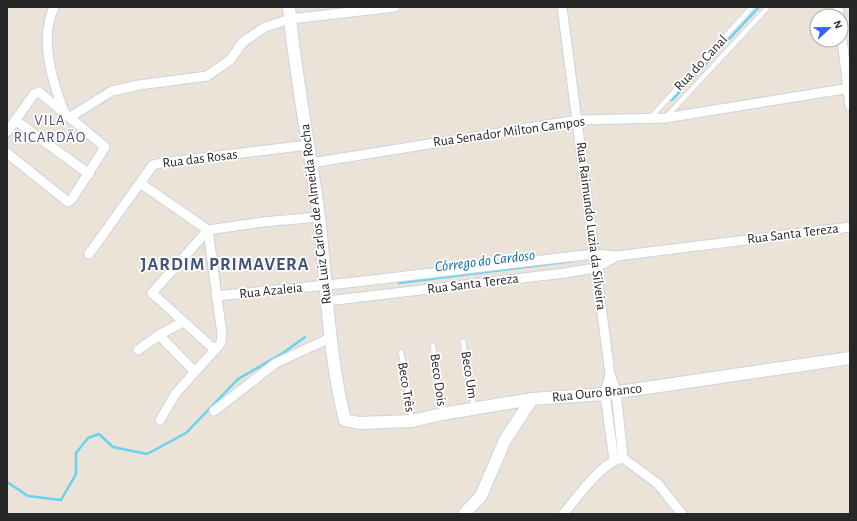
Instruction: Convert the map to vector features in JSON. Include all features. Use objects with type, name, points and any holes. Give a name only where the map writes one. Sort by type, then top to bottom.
[{"type":"street","points":[[54,7],[46,36],[54,85],[67,115]]},
{"type":"street","points":[[67,115],[112,91],[139,85],[207,76],[230,60],[243,42],[289,13],[395,7]]},
{"type":"street","name":"Rua Raimundo Luzia da Silveira","points":[[562,7],[578,120],[593,254],[610,374],[619,459]]},
{"type":"street","name":"Rua Luiz Carlos de Almeida Rocha","points":[[289,13],[319,217],[330,338],[337,388],[345,420]]},
{"type":"street","points":[[843,48],[850,106]]},
{"type":"street","name":"Rua Senador Milton Campos","points":[[311,163],[578,120],[666,118],[849,88]]},
{"type":"street","points":[[7,132],[34,94],[38,92],[105,147],[89,174],[69,202],[7,153]]},
{"type":"street","points":[[15,120],[89,174]]},
{"type":"street","name":"Rua das Rosas","points":[[89,254],[153,165],[308,145]]},
{"type":"street","points":[[140,183],[208,230],[222,334],[221,343],[194,371],[176,393],[160,420]]},
{"type":"street","points":[[215,350],[152,293],[208,230],[263,222],[319,217]]},
{"type":"street","name":"Rua Santa Tereza","points":[[326,285],[593,254],[616,256],[850,227]]},
{"type":"street","name":"Rua Santa Tereza","points":[[327,301],[596,268],[616,256]]},
{"type":"street","name":"Rua Azaleia","points":[[216,296],[326,285]]},
{"type":"street","points":[[138,350],[159,335],[183,322]]},
{"type":"street","points":[[159,335],[194,371]]},
{"type":"street","points":[[214,412],[276,363],[330,338]]},
{"type":"street","name":"Rua Ouro Branco","points":[[345,420],[359,423],[412,421],[474,408],[532,399],[611,393],[850,358]]},
{"type":"street","points":[[464,514],[481,496],[505,440],[532,399]]},
{"type":"street","points":[[563,514],[604,468],[619,459],[658,484],[682,514]]},
{"type":"lane","name":"Rua do Canal","points":[[649,119],[752,7]]},
{"type":"lane","name":"Rua do Canal","points":[[666,118],[768,7]]},
{"type":"lane","name":"Beco Um","points":[[463,342],[474,408]]},
{"type":"lane","name":"Beco Dois","points":[[433,346],[442,414]]},
{"type":"lane","name":"Beco Três","points":[[401,352],[412,421]]},
{"type":"waterway","name":"Córrego do Cardoso","points":[[672,100],[759,7]]},
{"type":"waterway","name":"Córrego do Cardoso","points":[[399,283],[573,261]]},
{"type":"waterway","name":"Córrego do Cardoso","points":[[7,482],[28,496],[61,500],[76,474],[76,453],[88,438],[99,434],[113,447],[147,454],[186,433],[238,379],[283,353],[305,337]]},
{"type":"district","name":"VILA RICARDÃO","points":[[50,128]]},
{"type":"district","name":"JARDIM PRIMAVERA","points":[[225,265]]}]
